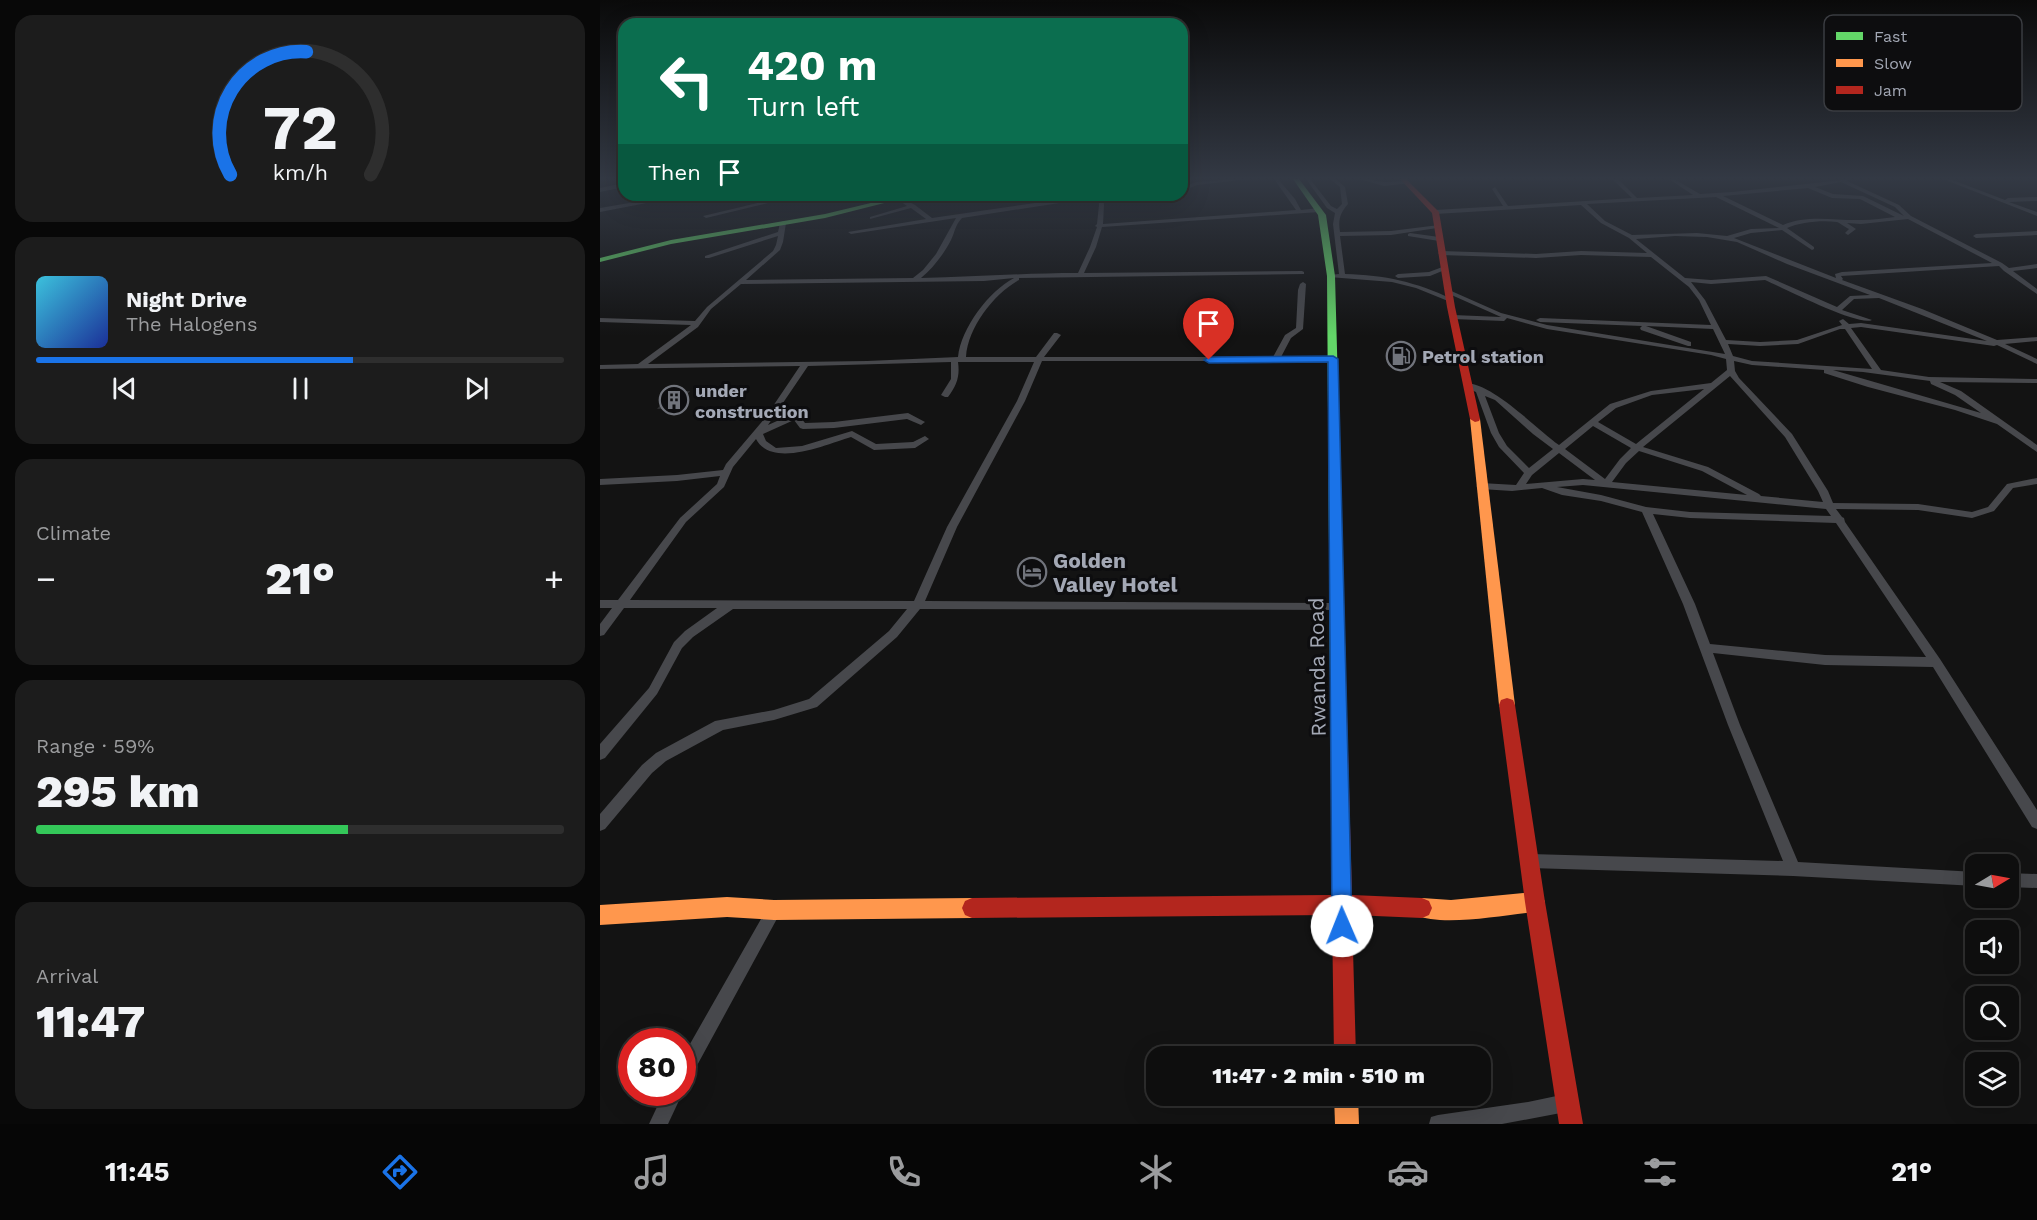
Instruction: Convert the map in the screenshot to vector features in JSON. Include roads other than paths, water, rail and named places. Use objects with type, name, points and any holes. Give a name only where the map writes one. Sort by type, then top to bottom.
[{"type":"main road","points":[[600,260],[671,242],[755,231]]},
{"type":"main road","name":"Rwanda Road","points":[[1327,231],[1337,276],[1333,359],[1345,1046]]},
{"type":"main road","points":[[1438,231],[1453,317],[1473,387],[1481,486],[1504,682],[1535,902],[1571,1124]]},
{"type":"main road","points":[[600,915],[727,907],[774,910],[1037,908],[1146,904],[1342,904],[1451,910],[1535,902]]},
{"type":"main road","points":[[1346,1106],[1347,1124]]},
{"type":"street","points":[[707,257],[773,231]]},
{"type":"street","points":[[639,367],[697,323],[709,308],[779,248],[781,231]]},
{"type":"street","points":[[915,279],[929,268],[949,238],[951,231]]},
{"type":"street","points":[[1080,275],[1095,242],[1097,231]]},
{"type":"street","points":[[1621,231],[1631,237],[1691,286],[1702,300],[1730,358],[1731,371],[1750,396],[1789,436],[1823,491],[1829,506],[1841,520],[1936,662],[2037,822]]},
{"type":"street","points":[[1726,237],[1749,231]]},
{"type":"street","points":[[1787,231],[1812,248]]},
{"type":"street","points":[[1937,231],[2000,264],[2037,292]]},
{"type":"street","points":[[1444,268],[1422,275],[1337,276],[1337,234],[1392,233],[1536,256],[1574,253],[1651,255]]},
{"type":"street","points":[[1392,233],[1439,239]]},
{"type":"street","points":[[1976,236],[2037,233]]},
{"type":"street","points":[[1631,237],[1698,235],[1726,237],[1750,243],[1789,263],[1885,297],[2001,343],[2037,362]]},
{"type":"street","points":[[1844,282],[1837,275],[2000,264]]},
{"type":"street","points":[[2006,270],[2037,266]]},
{"type":"street","points":[[740,282],[1302,273]]},
{"type":"street","points":[[923,361],[953,349],[968,335],[1003,288],[1012,281],[1032,276]]},
{"type":"street","points":[[1379,276],[1418,285],[1519,320],[1547,327],[1711,353],[1752,363],[1878,372],[1929,379],[2037,381]]},
{"type":"street","points":[[1680,279],[1704,282],[1766,278],[1837,310],[1914,333]]},
{"type":"street","points":[[1276,359],[1288,337],[1299,329],[1300,296],[1303,284]]},
{"type":"street","points":[[1837,310],[1852,297],[1885,297]]},
{"type":"street","points":[[1837,310],[1878,372]]},
{"type":"street","points":[[1453,317],[1715,327]]},
{"type":"street","points":[[600,320],[697,323]]},
{"type":"street","points":[[1604,321],[1646,328],[1711,353]]},
{"type":"street","points":[[1723,342],[1760,344],[1798,342],[1846,326],[1870,326],[2001,343],[2037,339]]},
{"type":"street","points":[[945,395],[954,384],[958,359],[968,335]]},
{"type":"street","points":[[600,824],[646,769],[661,757],[720,725],[794,710],[819,699],[893,634],[918,604],[952,527],[1021,401],[1038,360],[1057,335]]},
{"type":"street","points":[[600,367],[805,365],[958,359],[1333,359]]},
{"type":"street","points":[[600,632],[683,520],[721,485],[725,472],[758,434],[805,365]]},
{"type":"street","points":[[1807,366],[1857,382],[1944,403],[2001,423]]},
{"type":"street","points":[[1606,484],[1636,448],[1731,371]]},
{"type":"street","points":[[1929,379],[1958,393],[2037,449]]},
{"type":"street","points":[[1519,488],[1529,473],[1562,450],[1576,435],[1613,406],[1651,393],[1716,385]]},
{"type":"street","points":[[1473,387],[1498,398],[1536,432],[1606,484]]},
{"type":"street","points":[[1473,387],[1503,447],[1529,473]]},
{"type":"street","points":[[758,434],[795,416],[803,426],[834,425],[908,416],[921,422]]},
{"type":"street","points":[[1593,423],[1636,448],[1705,469],[1760,499]]},
{"type":"street","points":[[758,434],[774,452],[803,449],[852,434],[874,447],[915,445],[925,439]]},
{"type":"street","points":[[600,482],[677,478],[725,472]]},
{"type":"street","points":[[1481,486],[1519,488],[1583,482],[1829,506],[1918,507],[1972,515],[1991,509],[2010,486],[2037,481]]},
{"type":"street","points":[[1542,485],[1562,492],[1601,498],[1646,510],[1700,515],[1841,520]]},
{"type":"street","points":[[1646,510],[1707,648],[1734,725],[1793,869]]},
{"type":"street","points":[[600,604],[1336,607]]},
{"type":"street","points":[[600,754],[653,691],[678,645],[689,634],[733,604]]},
{"type":"street","points":[[1707,648],[1825,660],[1936,662]]},
{"type":"street","points":[[1530,861],[1793,869],[1965,878]]},
{"type":"street","points":[[2019,880],[2037,881]]},
{"type":"street","points":[[600,902],[622,914]]},
{"type":"street","points":[[696,1051],[774,910]]},
{"type":"street","points":[[1438,1124],[1528,1111],[1566,1102]]},
{"type":"street","points":[[658,1124],[667,1106]]},
{"type":"place","name":"Petrol station","points":[[1401,356]]},
{"type":"place","name":"under construction","points":[[674,400]]},
{"type":"place","name":"Golden Valley Hotel","points":[[1032,572]]}]
